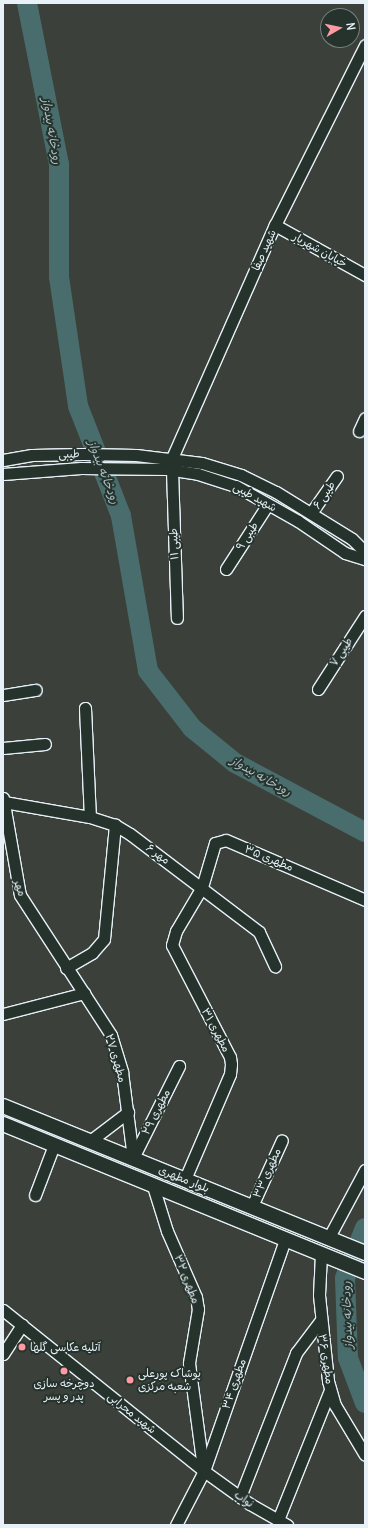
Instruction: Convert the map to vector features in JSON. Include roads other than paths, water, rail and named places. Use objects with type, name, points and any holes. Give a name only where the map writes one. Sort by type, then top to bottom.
[{"type":"main road","name":"بلوار مطهری","points":[[3,1106],[360,1251]]},
{"type":"main road","name":"بلوار مطهری","points":[[3,1124],[365,1272]]},
{"type":"main road","points":[[347,1264],[360,1251]]},
{"type":"street","name":"شهید صفا","points":[[172,458],[275,225],[365,45]]},
{"type":"street","name":"خیابان شهریار","points":[[275,225],[365,275]]},
{"type":"street","points":[[359,431],[365,418]]},
{"type":"street","name":"طیبی","points":[[3,460],[32,455],[136,455]]},
{"type":"street","name":"شهید طیبی","points":[[136,455],[172,458],[202,463],[241,475],[276,492],[311,513],[352,540],[365,552]]},
{"type":"street","name":"طیبی","points":[[3,474],[81,468],[133,469]]},
{"type":"street","name":"شهید طیبی","points":[[133,469],[172,470],[198,474],[236,486],[268,504],[345,553],[365,559]]},
{"type":"street","name":"طیبی ۱۱","points":[[172,470],[177,618]]},
{"type":"street","name":"طیبی ۶","points":[[311,513],[337,476]]},
{"type":"street","name":"طیبی ۹","points":[[226,569],[268,504]]},
{"type":"street","name":"طیبی ۷","points":[[318,689],[365,616]]},
{"type":"street","points":[[3,695],[36,690]]},
{"type":"street","points":[[86,708],[90,817]]},
{"type":"street","points":[[3,748],[45,744]]},
{"type":"street","name":"مهر ۶","points":[[4,800],[90,817],[115,826],[202,887],[259,932],[275,966]]},
{"type":"street","name":"مهر","points":[[4,800],[20,895],[66,968]]},
{"type":"street","points":[[66,968],[92,953],[104,939],[115,826]]},
{"type":"street","name":"مطهری ۳۵","points":[[202,887],[212,849],[220,840],[226,840],[365,900]]},
{"type":"street","name":"مطهری ۳۱","points":[[185,1179],[230,1074],[231,1064],[230,1057],[172,945],[176,931],[202,887]]},
{"type":"street","name":"مطهری ۲۷","points":[[66,968],[111,1035],[128,1112],[133,1158]]},
{"type":"street","points":[[3,1014],[84,993]]},
{"type":"street","name":"مطهری ۲۹","points":[[133,1158],[179,1066]]},
{"type":"street","points":[[90,1141],[128,1112]]},
{"type":"street","name":"مطهری ۳۳","points":[[252,1206],[282,1140]]},
{"type":"street","points":[[35,1195],[54,1145]]},
{"type":"street","points":[[332,1239],[365,1170]]},
{"type":"street","name":"مطهری ۳۲","points":[[154,1186],[167,1231],[196,1297],[198,1309],[188,1363],[204,1471]]},
{"type":"street","name":"مطهری ۳۴","points":[[176,1525],[204,1471],[284,1240]]},
{"type":"street","name":"مطهری ۳۶","points":[[325,1256],[320,1320],[330,1390],[341,1416],[365,1455]]},
{"type":"street","name":"شهید محرابی","points":[[3,1310],[204,1471]]},
{"type":"street","points":[[240,1497],[296,1353],[320,1320]]},
{"type":"street","points":[[3,1354],[22,1325]]},
{"type":"street","points":[[282,1522],[330,1390]]},
{"type":"street","name":"نواب","points":[[204,1471],[240,1497],[282,1522]]},
{"type":"waterway","name":"رودخانه بیدواز","points":[[27,3],[59,164],[59,277],[78,406],[121,516],[148,671],[192,728],[235,763],[365,832]]},
{"type":"waterway","name":"رودخانه بیدواز","points":[[365,1228],[345,1278],[348,1358],[365,1403]]},
{"type":"place","name":"آتلیه عکاسی گلها","points":[[22,1347]]},
{"type":"place","name":"دوچرخه سازی پدر و پسر","points":[[64,1371]]},
{"type":"place","name":"پوشاک پورعلی شعبه مرکزی","points":[[130,1380]]}]
